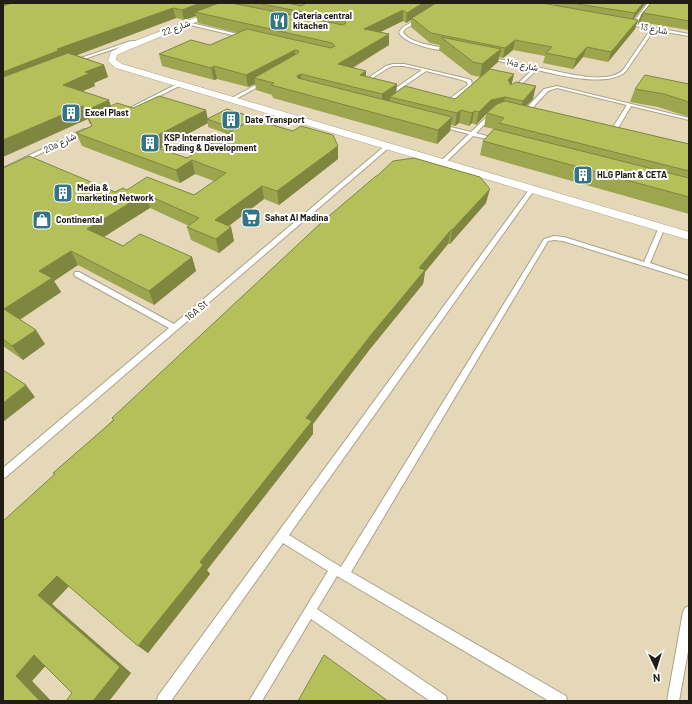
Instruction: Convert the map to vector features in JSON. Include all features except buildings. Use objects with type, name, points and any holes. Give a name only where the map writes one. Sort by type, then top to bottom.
[{"type":"street","name":"شارع 22","points":[[181,84],[119,66],[112,61],[114,54],[140,42],[239,3]]},
{"type":"street","points":[[181,84],[533,188],[689,236]]},
{"type":"lane","points":[[633,25],[650,3]]},
{"type":"lane","points":[[423,16],[404,28],[401,32],[402,35],[413,42],[451,50]]},
{"type":"lane","points":[[187,23],[248,38]]},
{"type":"lane","name":"شارع 13","points":[[625,24],[689,35]]},
{"type":"lane","name":"14a شارع","points":[[482,56],[587,78],[605,78],[618,75],[623,72],[653,29]]},
{"type":"lane","points":[[69,63],[132,42],[140,42]]},
{"type":"lane","points":[[404,65],[425,70],[465,79],[470,82],[470,85],[450,101],[438,102],[373,86],[368,80],[387,66],[404,65]]},
{"type":"lane","points":[[509,95],[537,68]]},
{"type":"lane","points":[[394,91],[425,70]]},
{"type":"lane","points":[[232,99],[270,79]]},
{"type":"lane","points":[[117,115],[181,84]]},
{"type":"lane","points":[[529,118],[520,115],[546,90],[553,87],[564,88],[689,119]]},
{"type":"lane","points":[[400,98],[405,94]]},
{"type":"lane","points":[[610,137],[630,104]]},
{"type":"lane","points":[[443,162],[491,115],[498,112]]},
{"type":"lane","points":[[435,124],[502,142]]},
{"type":"lane","name":"20a شارع","points":[[3,170],[88,129]]},
{"type":"lane","points":[[602,136],[617,139]]},
{"type":"lane","name":"16A St","points":[[3,474],[389,145]]},
{"type":"lane","points":[[163,701],[533,188]]},
{"type":"lane","points":[[646,264],[662,227]]},
{"type":"lane","points":[[255,701],[310,611],[339,572],[546,240],[554,238],[564,239],[689,278]]},
{"type":"lane","points":[[77,274],[175,328]]},
{"type":"lane","points":[[281,536],[339,572],[561,701]]},
{"type":"lane","points":[[310,611],[441,701]]},
{"type":"lane","points":[[673,701],[689,612]]},
{"type":"shaded area","points":[[3,3],[689,3],[689,701],[3,701]]},
{"type":"place","name":"Cateria central kitachen","points":[[279,21]]},
{"type":"place","name":"Excel Plast","points":[[71,113]]},
{"type":"place","name":"Date Transport","points":[[231,120]]},
{"type":"place","name":"KSP International Trading & Development","points":[[150,143]]},
{"type":"place","name":"HLG Plant & CETA","points":[[583,175]]},
{"type":"place","name":"Media & marketing Network","points":[[63,193]]},
{"type":"place","name":"Sahat Al Madina","points":[[251,218]]},
{"type":"place","name":"Continental","points":[[42,220]]}]
